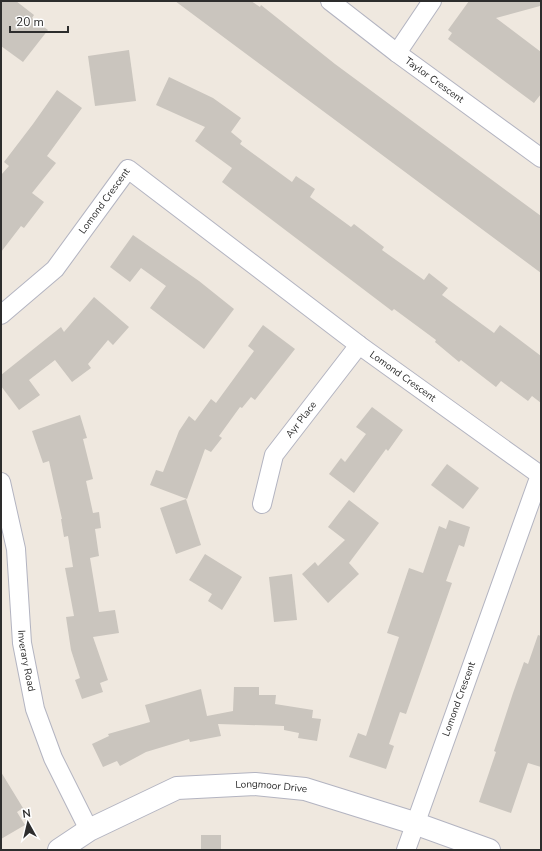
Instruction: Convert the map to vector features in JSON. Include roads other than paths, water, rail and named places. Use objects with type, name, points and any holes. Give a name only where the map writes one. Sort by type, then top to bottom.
[{"type":"street","name":"Taylor Crescent","points":[[330,1],[397,53],[541,158]]},
{"type":"street","points":[[397,53],[432,1]]},
{"type":"street","name":"Lomond Crescent","points":[[1,315],[55,269],[128,169],[359,345],[540,475],[414,823]]},
{"type":"street","name":"Ayr Place","points":[[262,504],[274,455],[359,345]]},
{"type":"street","name":"Inverary Road","points":[[1,482],[8,550],[22,643],[35,709],[53,758],[89,830]]},
{"type":"street","name":"Longmoor Drive","points":[[59,850],[89,830],[177,788],[255,784],[305,789],[414,823],[489,850]]},
{"type":"street","points":[[406,850],[414,823]]}]
